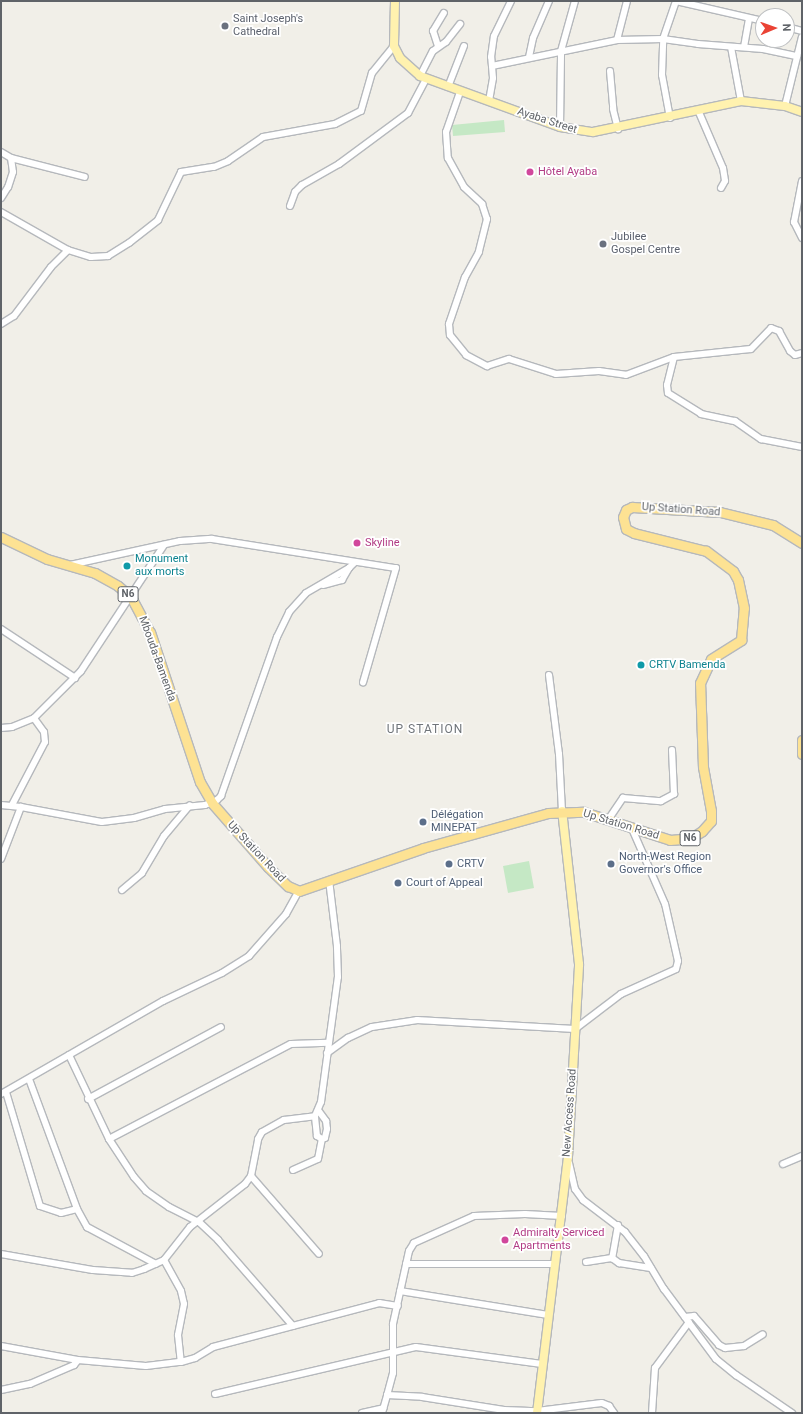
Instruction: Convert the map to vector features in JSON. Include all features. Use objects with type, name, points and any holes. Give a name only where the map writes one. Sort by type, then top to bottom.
[{"type":"highway","name":"Up Station Road","points":[[180,723],[200,782],[212,803],[268,867],[288,886],[299,892],[310,889],[329,880],[438,843],[529,818],[562,811],[584,812],[654,836],[681,840],[702,831],[711,821],[712,811],[703,766],[700,683],[711,659],[740,640],[744,608],[738,580],[733,571],[721,560],[706,551],[626,529],[623,517],[626,510],[632,507],[714,511],[742,516],[773,525],[802,543]]},
{"type":"highway","name":"Mbouda-Bamenda","points":[[1,537],[47,559],[70,564],[106,578],[131,597],[150,632],[180,723]]},
{"type":"highway","points":[[802,740],[802,754]]},
{"type":"main road","points":[[394,46],[395,1]]},
{"type":"main road","name":"Ayaba Street","points":[[394,46],[400,58],[423,77],[460,92],[560,127],[583,133],[618,129],[741,101],[785,106],[802,112]]},
{"type":"main road","name":"New Access Road","points":[[537,1412],[568,1157],[579,964],[562,811]]},
{"type":"street","points":[[489,101],[493,78],[492,66],[494,36],[510,1]]},
{"type":"street","points":[[529,58],[533,38],[549,1]]},
{"type":"street","points":[[560,127],[561,51],[575,1]]},
{"type":"street","points":[[617,40],[627,1]]},
{"type":"street","points":[[670,118],[662,75],[663,39],[676,1],[755,19]]},
{"type":"street","points":[[438,46],[433,31],[444,13]]},
{"type":"street","points":[[744,47],[749,18]]},
{"type":"street","points":[[290,206],[295,192],[302,185],[339,164],[408,113],[438,46],[446,42],[460,24]]},
{"type":"street","points":[[785,106],[802,37]]},
{"type":"street","points":[[492,66],[617,40],[663,39],[744,47],[797,56]]},
{"type":"street","points":[[1,212],[68,250],[100,258],[129,243],[158,220],[181,172],[214,167],[228,161],[263,137],[335,124],[360,111],[372,73],[394,46]]},
{"type":"street","points":[[448,87],[464,46]]},
{"type":"street","points":[[731,46],[741,101]]},
{"type":"street","points":[[610,72],[613,109],[618,129]]},
{"type":"street","points":[[460,92],[446,132],[448,158],[461,184],[482,204],[487,219],[479,252],[465,277],[449,324],[450,335],[462,352],[482,365],[493,366],[509,359],[560,374],[599,371],[626,375],[674,357],[751,349],[771,328],[779,331],[790,351],[794,355],[802,353]]},
{"type":"street","points":[[698,110],[724,168],[725,181],[721,188]]},
{"type":"street","points":[[1,152],[11,158],[85,177]]},
{"type":"street","points":[[1,198],[11,179],[11,158]]},
{"type":"street","points":[[802,180],[794,222],[802,238]]},
{"type":"street","points":[[1,324],[14,316],[51,266],[68,250]]},
{"type":"street","points":[[674,357],[667,385],[668,394],[701,414],[735,421],[761,439],[802,447]]},
{"type":"street","points":[[70,564],[164,545],[212,539],[396,568],[364,682]]},
{"type":"street","points":[[1,728],[12,727],[34,718],[75,678],[131,597],[164,545]]},
{"type":"street","points":[[1,805],[12,805],[102,822],[190,805],[212,803],[221,796],[274,644],[289,612],[299,598],[349,568],[356,562]]},
{"type":"street","points":[[1,629],[75,678]]},
{"type":"street","points":[[549,675],[559,754],[562,811]]},
{"type":"street","points":[[12,805],[45,742],[44,732],[34,718]]},
{"type":"street","points":[[608,820],[623,798],[661,801],[674,794],[672,750]]},
{"type":"street","points":[[122,890],[142,873],[160,841],[190,805]]},
{"type":"street","points":[[1,859],[21,807]]},
{"type":"street","points":[[326,1053],[354,1034],[372,1027],[417,1020],[575,1030],[621,994],[676,969],[678,961],[665,904],[632,828]]},
{"type":"street","points":[[322,1139],[317,1136],[317,1113],[338,978],[337,946],[329,880]]},
{"type":"street","points":[[78,1209],[61,1213],[40,1206],[3,1093],[163,1001],[222,973],[249,956],[286,914],[299,892]]},
{"type":"street","points":[[88,1099],[221,1026]]},
{"type":"street","points":[[109,1139],[286,1046],[300,1043],[328,1043]]},
{"type":"street","points":[[69,1055],[88,1099],[109,1139],[146,1190],[169,1207],[199,1222],[218,1240],[293,1326]]},
{"type":"street","points":[[29,1079],[78,1209],[91,1230],[156,1264]]},
{"type":"street","points":[[293,1170],[318,1159],[322,1139],[325,1138],[327,1129],[326,1121],[317,1113]]},
{"type":"street","points":[[1,1254],[93,1270],[124,1273],[137,1272],[156,1264],[164,1260],[190,1227],[199,1222],[245,1184],[250,1176],[258,1139],[262,1132],[284,1120],[317,1113]]},
{"type":"street","points":[[783,1164],[802,1156]]},
{"type":"street","points":[[568,1157],[575,1189],[583,1200],[626,1232],[716,1359],[736,1375],[792,1413]]},
{"type":"street","points":[[250,1176],[319,1254]]},
{"type":"street","points":[[362,1413],[382,1411],[387,1395],[393,1373],[393,1324],[406,1264],[414,1243],[474,1216],[525,1214],[562,1216]]},
{"type":"street","points":[[612,1258],[618,1225]]},
{"type":"street","points":[[586,1262],[612,1258],[619,1263],[651,1268]]},
{"type":"street","points":[[164,1260],[181,1291],[184,1304],[178,1335],[181,1362]]},
{"type":"street","points":[[406,1264],[554,1264]]},
{"type":"street","points":[[400,1291],[548,1315]]},
{"type":"street","points":[[1,1346],[78,1360],[146,1366],[181,1362],[195,1358],[212,1347],[379,1303],[398,1306]]},
{"type":"street","points":[[652,1413],[655,1368],[687,1319],[694,1316],[719,1345],[725,1348],[744,1346],[763,1334]]},
{"type":"street","points":[[215,1394],[416,1347],[542,1364]]},
{"type":"street","points":[[1,1390],[30,1384],[74,1365],[78,1360]]},
{"type":"street","points":[[387,1395],[537,1412],[602,1403],[609,1406],[614,1413]]},
{"type":"green space","points":[[504,120],[505,132],[453,136],[452,125]]},
{"type":"green space","points":[[529,861],[534,888],[508,893],[503,866]]},
{"type":"place","name":"Saint Joseph's Cathedral","points":[[225,26]]},
{"type":"place","name":"Hôtel Ayaba","points":[[530,172]]},
{"type":"place","name":"Jubilee Gospel Centre","points":[[603,244]]},
{"type":"place","name":"Skyline","points":[[357,543]]},
{"type":"place","name":"Monument aux morts","points":[[127,566]]},
{"type":"place","name":"CRTV Bamenda","points":[[641,665]]},
{"type":"place","name":"Délégation MINEPAT","points":[[423,822]]},
{"type":"place","name":"CRTV","points":[[449,864]]},
{"type":"place","name":"North-West Region Governor's Office","points":[[611,864]]},
{"type":"place","name":"Court of Appeal","points":[[398,883]]},
{"type":"place","name":"Admiralty Serviced Apartments","points":[[505,1240]]},
{"type":"district","name":"UP STATION","points":[[425,730]]}]
